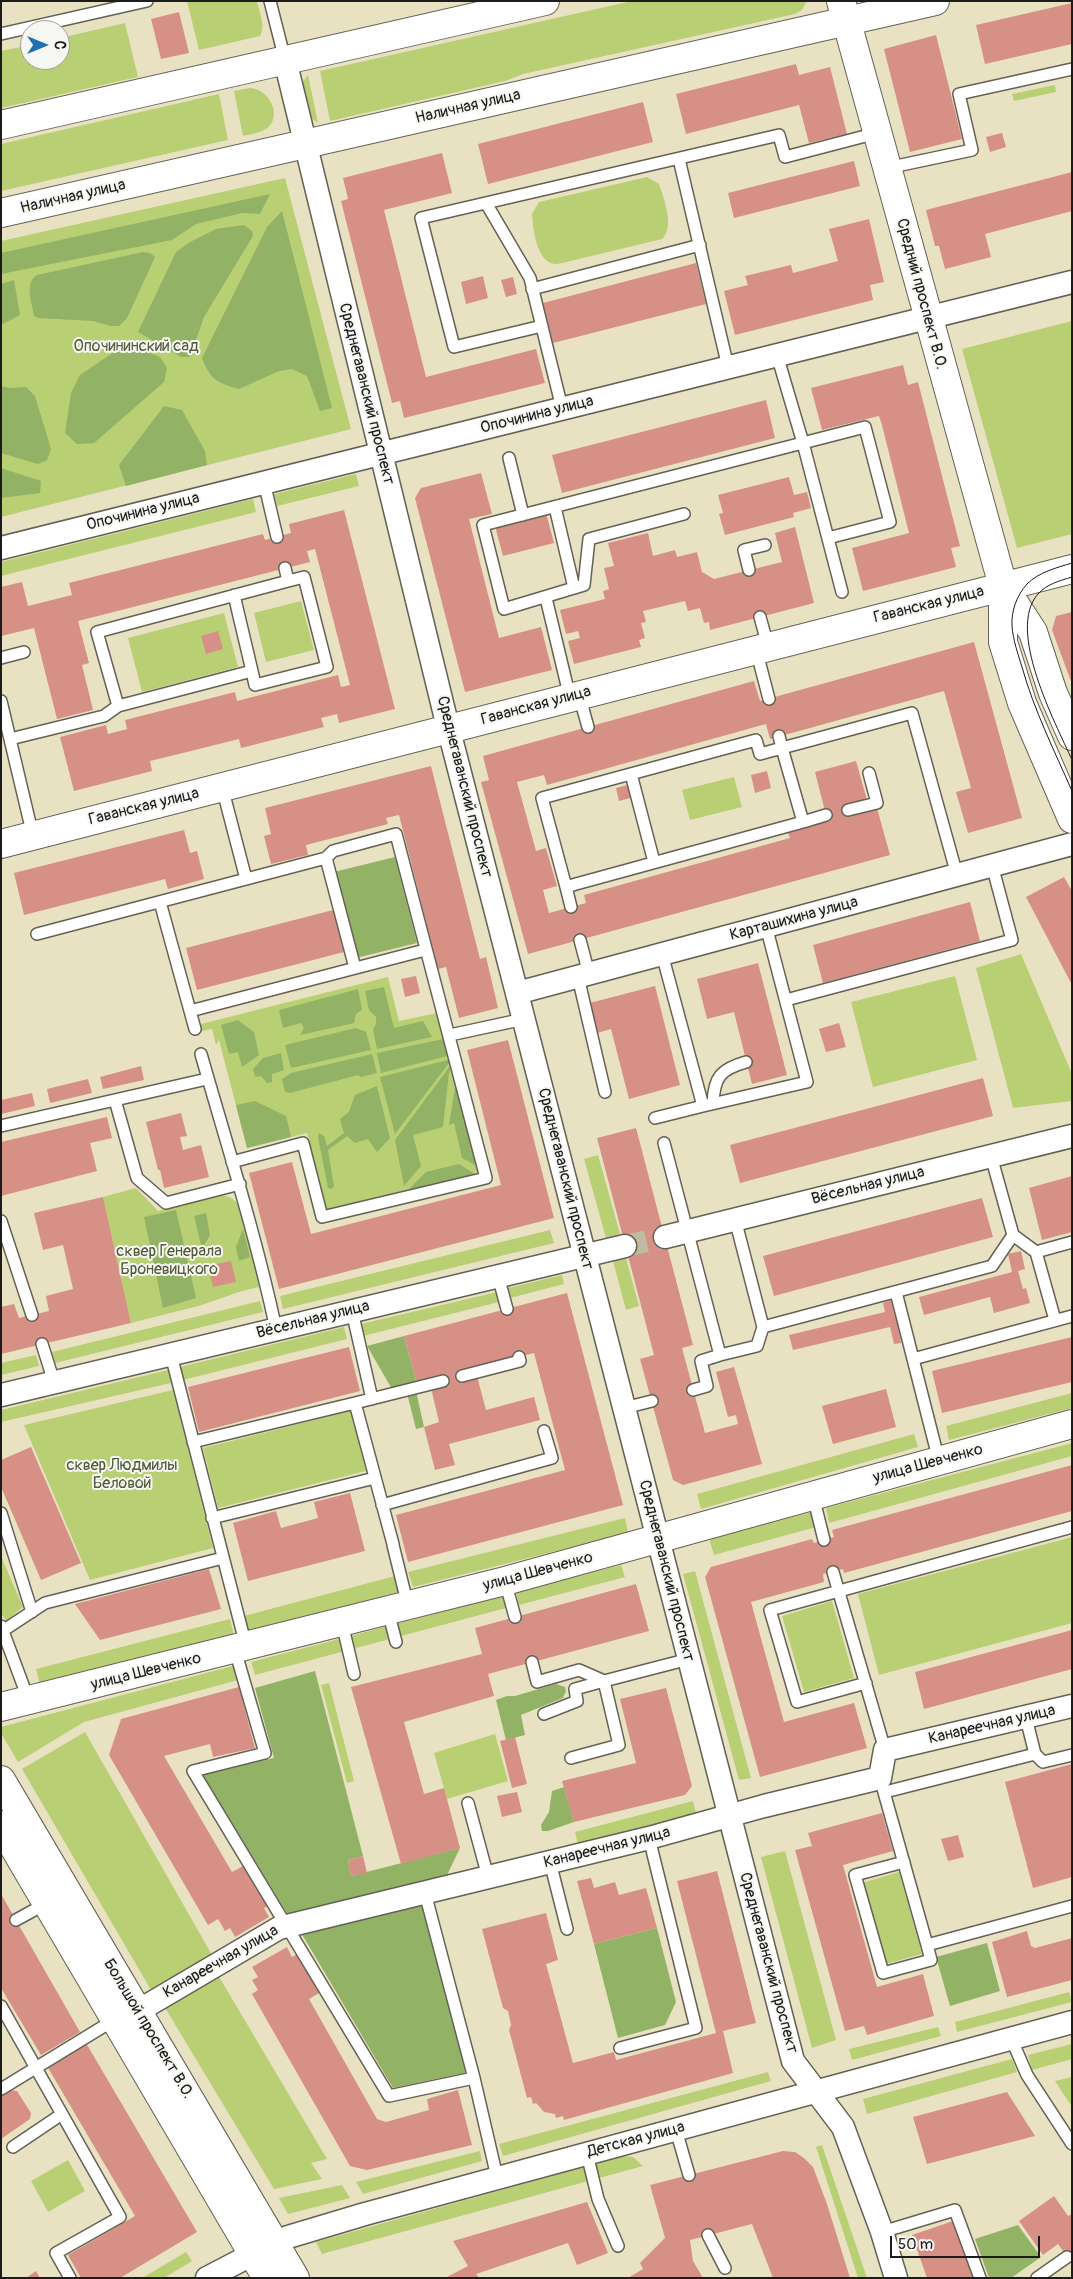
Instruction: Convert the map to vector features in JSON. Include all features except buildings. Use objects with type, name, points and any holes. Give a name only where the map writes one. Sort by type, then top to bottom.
[{"type":"main road","points":[[1,125],[545,1]]},
{"type":"main road","name":"Наличная улица","points":[[1,213],[305,144],[844,11],[935,1]]},
{"type":"main road","name":"Средний проспект В.О.","points":[[844,11],[1003,586],[1003,642],[1022,703],[1072,820]]},
{"type":"main road","name":"Гаванская улица","points":[[1,844],[1072,569]]},
{"type":"main road","name":"Средний проспект В.О.","points":[[1003,586],[1033,632],[1053,693],[1072,736]]},
{"type":"main road","name":"улица Шевченко","points":[[1,1707],[505,1581],[1072,1424]]},
{"type":"main road","name":"Большой проспект В.О.","points":[[1,1780],[126,2016],[261,2250],[266,2278]]},
{"type":"main road","name":"Большой проспект В.О.","points":[[1,1825],[47,1903],[126,2016]]},
{"type":"main road","name":"Большой проспект В.О.","points":[[261,2250],[295,2278]]},
{"type":"street","name":"Среднегаванский проспект","points":[[285,60],[448,729],[793,2061],[843,2127],[882,2232],[896,2278]]},
{"type":"street","name":"Опочинина улица","points":[[1,548],[1072,282]]},
{"type":"street","name":"Карташихина улица","points":[[517,993],[1072,844]]},
{"type":"street","name":"Вёсельная улица","points":[[665,1237],[1072,1136]]},
{"type":"street","name":"Вёсельная улица","points":[[1,1395],[625,1246]]},
{"type":"street","name":"Канареечная улица","points":[[885,1750],[1072,1706]]},
{"type":"street","points":[[882,1785],[885,1750]]},
{"type":"street","name":"Канареечная улица","points":[[126,2016],[279,1928],[649,1838],[730,1816],[882,1785]]},
{"type":"street","name":"Детская улица","points":[[207,2278],[288,2237],[365,2214],[1072,2022]]},
{"type":"lane","points":[[1,34],[148,1]]},
{"type":"lane","points":[[270,1],[285,60]]},
{"type":"lane","points":[[887,168],[972,150],[959,94],[1072,69]]},
{"type":"lane","points":[[542,326],[454,347],[421,218],[779,135],[784,157],[877,133]]},
{"type":"lane","points":[[679,159],[728,367]]},
{"type":"lane","points":[[486,203],[530,278],[562,408]]},
{"type":"lane","points":[[532,289],[700,246]]},
{"type":"lane","points":[[777,355],[803,443],[842,592]]},
{"type":"lane","points":[[684,514],[589,539],[584,586],[504,609],[483,525],[865,427],[890,522],[828,538]]},
{"type":"lane","points":[[509,458],[523,515]]},
{"type":"lane","points":[[264,482],[277,537]]},
{"type":"lane","points":[[555,506],[574,588]]},
{"type":"lane","points":[[749,570],[744,550],[765,545]]},
{"type":"lane","points":[[285,568],[288,581]]},
{"type":"lane","points":[[118,706],[97,632],[234,595],[304,577],[327,668],[255,685],[234,595]]},
{"type":"lane","points":[[546,598],[574,696],[588,727]]},
{"type":"lane","points":[[760,617],[769,699]]},
{"type":"lane","points":[[1,658],[24,652]]},
{"type":"lane","points":[[10,739],[104,716],[118,706],[252,672]]},
{"type":"lane","points":[[1,701],[33,836]]},
{"type":"lane","points":[[571,907],[542,798],[602,776],[630,774],[756,740],[760,754],[912,713],[956,875]]},
{"type":"lane","points":[[779,736],[803,822]]},
{"type":"lane","points":[[848,810],[876,803],[869,773]]},
{"type":"lane","points":[[630,774],[654,862]]},
{"type":"lane","points":[[222,787],[246,879]]},
{"type":"lane","points":[[566,887],[826,816]]},
{"type":"lane","points":[[37,934],[326,858],[333,850],[396,834],[486,1178],[322,1217],[303,1142],[232,1162]]},
{"type":"lane","points":[[326,858],[355,968]]},
{"type":"lane","points":[[786,1000],[1012,940],[992,865]]},
{"type":"lane","points":[[160,902],[195,1030]]},
{"type":"lane","points":[[655,1118],[807,1082],[766,926]]},
{"type":"lane","points":[[580,940],[584,975],[605,1092]]},
{"type":"lane","points":[[190,1011],[425,950]]},
{"type":"lane","points":[[662,954],[708,1105]]},
{"type":"lane","points":[[450,1035],[524,1019]]},
{"type":"lane","points":[[201,1054],[240,1184],[276,1329]]},
{"type":"lane","points":[[708,1105],[720,1075],[732,1066],[746,1062]]},
{"type":"lane","points":[[1,1126],[207,1079]]},
{"type":"lane","points":[[115,1100],[137,1178],[166,1203],[240,1184]]},
{"type":"lane","points":[[664,1143],[720,1355]]},
{"type":"lane","points":[[991,1156],[1013,1235],[1036,1252],[1055,1320]]},
{"type":"lane","points":[[693,1390],[707,1386],[701,1361],[757,1346],[763,1328],[735,1220]]},
{"type":"lane","points":[[1,1221],[32,1315]]},
{"type":"lane","points":[[763,1328],[992,1266],[1013,1235]]},
{"type":"lane","points":[[1036,1252],[1072,1242]]},
{"type":"lane","points":[[498,1276],[507,1309]]},
{"type":"lane","points":[[896,1292],[939,1461]]},
{"type":"lane","points":[[352,1311],[372,1398]]},
{"type":"lane","points":[[913,1359],[1072,1316]]},
{"type":"lane","points":[[42,1344],[54,1382]]},
{"type":"lane","points":[[171,1355],[222,1558],[265,1753],[193,1771],[389,2096],[474,2078]]},
{"type":"lane","points":[[462,1376],[520,1361],[519,1357]]},
{"type":"lane","points":[[193,1442],[443,1381]]},
{"type":"lane","points":[[624,1408],[652,1401]]},
{"type":"lane","points":[[355,1403],[393,1544],[398,1609],[396,1642]]},
{"type":"lane","points":[[382,1504],[552,1458],[544,1431]]},
{"type":"lane","points":[[212,1518],[375,1478]]},
{"type":"lane","points":[[813,1496],[824,1540]]},
{"type":"lane","points":[[1,1513],[32,1612]]},
{"type":"lane","points":[[866,1683],[797,1702],[770,1610],[1072,1528]]},
{"type":"lane","points":[[29,1701],[2,1628],[45,1603],[222,1558]]},
{"type":"lane","points":[[833,1572],[885,1750]]},
{"type":"lane","points":[[505,1581],[515,1617]]},
{"type":"lane","points":[[342,1623],[354,1674]]},
{"type":"lane","points":[[575,1689],[689,1659]]},
{"type":"lane","points":[[532,1670],[538,1682],[579,1670],[604,1681]]},
{"type":"lane","points":[[544,1714],[577,1701],[570,1673]]},
{"type":"lane","points":[[571,1758],[620,1745],[604,1681]]},
{"type":"lane","points":[[1026,1718],[1035,1754],[1043,1762],[1072,1755]]},
{"type":"lane","points":[[904,1862],[856,1876],[883,1973],[932,1960],[927,1945],[904,1862],[882,1785],[1035,1754]]},
{"type":"lane","points":[[468,1803],[488,1877]]},
{"type":"lane","points":[[620,2048],[696,2028],[649,1838]]},
{"type":"lane","points":[[550,1862],[567,1929]]},
{"type":"lane","points":[[425,1893],[474,2078],[497,2177]]},
{"type":"lane","points":[[16,1920],[47,1903]]},
{"type":"lane","points":[[927,1945],[1072,1906]]},
{"type":"lane","points":[[1,2006],[120,2217],[56,2253],[70,2278]]},
{"type":"lane","points":[[1,2089],[35,2066],[126,2016]]},
{"type":"lane","points":[[1011,2038],[1027,2075],[1072,2144]]},
{"type":"lane","points":[[13,2147],[62,2114]]},
{"type":"lane","points":[[676,2130],[689,2175]]},
{"type":"lane","points":[[587,2154],[598,2199],[618,2246]]},
{"type":"lane","points":[[882,2232],[955,2210],[980,2278]]},
{"type":"lane","points":[[708,2236],[725,2268]]},
{"type":"lane","points":[[1038,2278],[1067,2257]]},
{"type":"green space","points":[[187,1],[257,1],[262,32],[260,36],[199,50]]},
{"type":"green space","points":[[632,1],[807,1],[802,10],[795,14],[523,74],[505,81],[330,121],[320,71]]},
{"type":"green space","points":[[125,23],[138,77],[1,108],[1,51],[20,47],[20,70],[70,70],[70,36]]},
{"type":"green space","points":[[308,75],[318,123],[308,116],[301,84]]},
{"type":"green space","points":[[1055,85],[1056,92],[1014,101],[1012,94]]},
{"type":"green space","points":[[250,88],[263,93],[268,98],[272,104],[274,117],[266,129],[243,136],[234,91]]},
{"type":"green space","points":[[219,94],[228,140],[1,191],[1,144]]},
{"type":"green space","points":[[647,177],[659,184],[666,205],[668,227],[662,239],[558,264],[551,263],[545,259],[535,237],[532,214],[539,202]]},
{"type":"green space","name":"Опочининский сад","points":[[285,178],[351,429],[1,517],[1,241]]},
{"type":"green space","points":[[270,194],[260,214],[242,213],[196,224],[172,240],[1,274],[1,253]]},
{"type":"green space","points":[[282,211],[332,408],[320,411],[307,376],[292,369],[279,371],[239,389],[225,385],[215,379],[208,371],[202,358],[267,227]]},
{"type":"green space","points":[[244,225],[252,231],[253,236],[204,317],[190,357],[181,357],[138,332],[176,252],[190,242],[216,229]]},
{"type":"green space","points":[[143,252],[150,253],[155,257],[127,318],[119,326],[111,326],[93,321],[38,318],[34,316],[30,288],[33,278],[37,275]]},
{"type":"green space","points":[[14,280],[20,315],[1,325],[1,284]]},
{"type":"green space","points":[[1072,321],[1072,534],[1017,548],[962,349]]},
{"type":"green space","points":[[135,347],[160,357],[167,368],[164,382],[94,443],[77,444],[65,433],[71,393],[80,375],[120,348]]},
{"type":"green space","points":[[1,386],[10,388],[26,387],[35,396],[51,449],[47,460],[38,464],[1,453]]},
{"type":"green space","points":[[164,406],[182,410],[205,451],[207,465],[126,486],[119,465]]},
{"type":"green space","points":[[1,468],[41,481],[40,493],[1,498]]},
{"type":"green space","points":[[356,474],[359,486],[277,506],[274,494]]},
{"type":"green space","points":[[253,499],[256,512],[1,576],[1,562]]},
{"type":"green space","points":[[301,601],[314,650],[266,662],[254,613]]},
{"type":"green space","points":[[224,613],[238,667],[142,692],[128,638]]},
{"type":"green space","points":[[734,777],[742,807],[690,820],[682,790]]},
{"type":"green space","points":[[395,857],[417,943],[356,958],[334,872]]},
{"type":"green space","points":[[1021,954],[1072,1074],[1072,1101],[1013,1108],[976,968]]},
{"type":"green space","points":[[955,976],[977,1060],[873,1087],[851,1002]]},
{"type":"green space","points":[[388,977],[399,1021],[442,1012],[482,1171],[327,1210],[307,1133],[247,1148],[219,1040],[216,1045],[212,1029],[198,1032],[201,1024]]},
{"type":"green space","points":[[384,987],[394,1028],[423,1021],[432,1037],[377,1049],[373,1029],[376,1024],[376,1017],[369,1010],[365,991]]},
{"type":"green space","points":[[358,989],[362,1010],[356,1014],[354,1023],[300,1035],[304,1028],[301,1023],[283,1028],[279,1010]]},
{"type":"green space","points":[[238,1020],[254,1032],[259,1055],[242,1067],[238,1052],[229,1054],[221,1025]]},
{"type":"green space","points":[[356,1028],[366,1032],[371,1050],[291,1068],[285,1045]]},
{"type":"green space","points":[[443,1039],[447,1056],[381,1073],[377,1053]]},
{"type":"green space","points":[[281,1053],[284,1070],[272,1074],[272,1082],[267,1083],[261,1076],[255,1077],[253,1069],[263,1058]]},
{"type":"green space","points":[[372,1054],[377,1073],[361,1077],[358,1075],[290,1093],[285,1092],[282,1079],[291,1073]]},
{"type":"green space","points":[[452,1059],[395,1134],[380,1077]]},
{"type":"green space","points":[[453,1062],[449,1072],[443,1127],[413,1135],[421,1166],[404,1186],[395,1140]]},
{"type":"green space","points":[[457,1075],[481,1168],[462,1158],[454,1123],[449,1125]]},
{"type":"green space","points":[[377,1086],[390,1138],[377,1152],[368,1139],[355,1143],[347,1136],[328,1150],[334,1186],[332,1189],[328,1188],[318,1137],[319,1133],[324,1136],[327,1146],[344,1133],[340,1119],[349,1112],[355,1095]]},
{"type":"green space","points":[[255,1101],[286,1116],[291,1137],[247,1148],[236,1105]]},
{"type":"green space","points":[[598,1155],[620,1234],[606,1238],[584,1159]]},
{"type":"green space","points":[[459,1164],[475,1174],[408,1190],[426,1172]]},
{"type":"green space","name":"сквер Генерала Броневицкого","points":[[136,1188],[158,1211],[218,1195],[229,1197],[235,1201],[246,1216],[262,1286],[202,1305],[131,1323],[103,1197]]},
{"type":"green space","points":[[176,1210],[196,1298],[163,1308],[144,1217]]},
{"type":"green space","points":[[206,1213],[210,1235],[202,1249],[194,1216]]},
{"type":"green space","points":[[243,1229],[250,1257],[239,1261],[236,1247]]},
{"type":"green space","points":[[550,1230],[554,1243],[283,1309],[280,1296]]},
{"type":"green space","points":[[626,1258],[639,1306],[626,1310],[613,1261]]},
{"type":"green space","points":[[562,1275],[564,1284],[510,1298],[508,1288]]},
{"type":"green space","points":[[497,1292],[499,1302],[363,1336],[361,1324]]},
{"type":"green space","points":[[260,1301],[263,1312],[55,1363],[52,1352]]},
{"type":"green space","points":[[344,1327],[347,1339],[183,1380],[180,1367]]},
{"type":"green space","points":[[404,1336],[417,1384],[392,1389],[367,1346]]},
{"type":"green space","points":[[36,1355],[39,1366],[1,1375],[1,1363]]},
{"type":"green space","points":[[168,1370],[171,1383],[1,1422],[1,1410]]},
{"type":"green space","name":"сквер Людмилы Беловой","points":[[173,1390],[213,1548],[90,1580],[24,1425]]},
{"type":"green space","points":[[416,1391],[424,1427],[416,1429],[407,1393]]},
{"type":"green space","points":[[1072,1393],[1072,1408],[949,1440],[946,1426]]},
{"type":"green space","points":[[351,1411],[366,1471],[218,1508],[203,1448]]},
{"type":"green space","points":[[914,1434],[918,1447],[701,1509],[697,1494]]},
{"type":"green space","points":[[1072,1443],[1072,1456],[829,1523],[826,1508]]},
{"type":"green space","points":[[812,1512],[816,1527],[714,1555],[709,1538]]},
{"type":"green space","points":[[625,1518],[628,1533],[413,1587],[408,1572]]},
{"type":"green space","points":[[1072,1537],[1072,1623],[879,1675],[858,1594]]},
{"type":"green space","points":[[1,1556],[23,1607],[6,1621],[1,1613]]},
{"type":"green space","points":[[621,1565],[625,1577],[519,1605],[516,1592]]},
{"type":"green space","points":[[695,1571],[751,1778],[739,1780],[683,1574]]},
{"type":"green space","points":[[395,1576],[399,1592],[249,1632],[244,1616]]},
{"type":"green space","points":[[503,1596],[506,1608],[255,1675],[251,1662]]},
{"type":"green space","points":[[832,1601],[854,1678],[804,1692],[782,1616]]},
{"type":"green space","points":[[230,1619],[234,1635],[40,1684],[36,1669]]},
{"type":"green space","points":[[233,1666],[238,1680],[84,1722],[18,1762],[1,1733],[1,1727]]},
{"type":"green space","points":[[315,1671],[363,1856],[348,1860],[351,1876],[460,1848],[447,1875],[288,1915],[203,1775],[274,1758],[255,1688]]},
{"type":"green space","points":[[329,1683],[354,1781],[347,1783],[321,1685]]},
{"type":"green space","points":[[556,1684],[565,1687],[566,1691],[563,1698],[521,1715],[525,1735],[506,1740],[496,1700]]},
{"type":"green space","points":[[85,1732],[212,1955],[151,1990],[22,1769]]},
{"type":"green space","points":[[495,1734],[508,1781],[447,1799],[434,1753]]},
{"type":"green space","points":[[564,1787],[574,1822],[548,1831],[542,1831],[541,1825],[549,1812],[552,1791]]},
{"type":"green space","points":[[693,1801],[697,1817],[579,1848],[575,1832]]},
{"type":"green space","points":[[785,1851],[836,2040],[812,2048],[761,1857]]},
{"type":"green space","points":[[899,1872],[922,1954],[886,1964],[862,1883]]},
{"type":"green space","points":[[425,1902],[469,2072],[393,2088],[300,1931]]},
{"type":"green space","points":[[657,1928],[676,2002],[665,2025],[618,2038],[594,1944]]},
{"type":"green space","points":[[987,1943],[1000,1991],[950,2006],[936,1957]]},
{"type":"green space","points":[[218,1975],[327,2159],[311,2163],[322,2179],[274,2189],[164,2006]]},
{"type":"green space","points":[[1069,1992],[1072,2002],[957,2032],[955,2022]]},
{"type":"green space","points":[[938,2027],[941,2036],[852,2060],[849,2049]]},
{"type":"green space","points":[[1072,2044],[1072,2059],[1032,2070],[1028,2055]]},
{"type":"green space","points":[[1012,2059],[1017,2072],[867,2114],[863,2099]]},
{"type":"green space","points":[[768,2072],[771,2081],[503,2156],[499,2144]]},
{"type":"green space","points":[[1072,2077],[1072,2107],[1055,2081]]},
{"type":"green space","points":[[822,2145],[867,2278],[858,2278],[816,2147]]},
{"type":"green space","points":[[480,2151],[482,2161],[363,2194],[356,2182]]},
{"type":"green space","points":[[623,2156],[633,2157],[643,2166],[322,2254],[316,2242]]},
{"type":"green space","points":[[68,2160],[85,2191],[48,2212],[31,2181]]},
{"type":"green space","points":[[342,2185],[350,2198],[288,2214],[279,2198]]},
{"type":"green space","points":[[1018,2225],[1041,2257],[1011,2278],[989,2278],[975,2239]]},
{"type":"green space","points":[[186,2252],[192,2261],[164,2278],[142,2278]]},
{"type":"tunnel","points":[[625,1246],[665,1237]]},
{"type":"tram line","points":[[1072,563],[1042,573],[1027,584],[1015,604],[1012,620],[1016,647],[1032,699],[1072,791]]},
{"type":"tram line","points":[[1072,577],[1049,585],[1038,594],[1030,610],[1027,630],[1030,652],[1045,700],[1072,760]]}]
